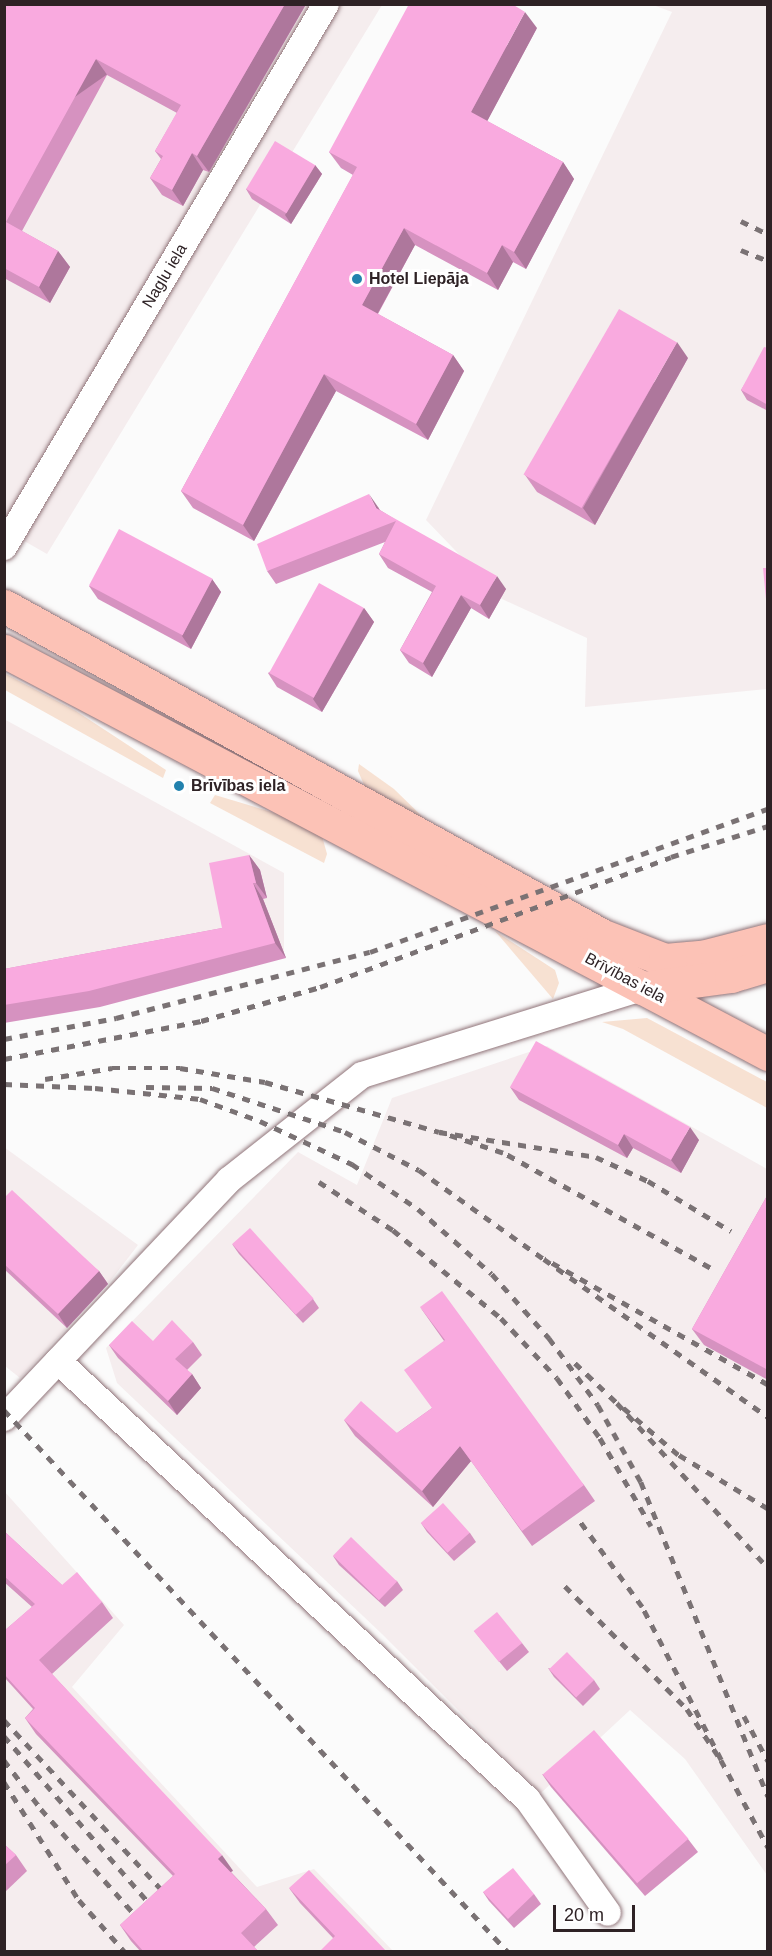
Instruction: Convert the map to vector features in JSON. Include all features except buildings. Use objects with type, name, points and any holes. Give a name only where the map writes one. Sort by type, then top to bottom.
[{"type":"highway","name":"Brīvības iela","points":[[4,606],[603,936],[665,960],[702,957],[768,940]]},
{"type":"highway","name":"Brīvības iela","points":[[4,651],[768,1054]]},
{"type":"highway","points":[[642,987],[731,976],[768,965]]},
{"type":"street","name":"Naglu iela","points":[[4,547],[326,4]]},
{"type":"street","points":[[4,1418],[229,1180],[362,1075],[642,987]]},
{"type":"street","points":[[58,1361],[528,1800],[608,1913]]},
{"type":"shaded area","points":[[5,5],[382,5],[47,554],[5,530]]},
{"type":"shaded area","points":[[653,5],[767,5],[767,689],[585,707],[587,638],[502,599],[426,520],[672,12]]},
{"type":"shaded area","points":[[4,673],[76,711],[166,770],[163,778],[5,690]]},
{"type":"shaded area","points":[[4,719],[284,873],[284,958],[5,1021]]},
{"type":"shaded area","points":[[359,764],[394,789],[434,828],[365,787],[358,771]]},
{"type":"shaded area","points":[[215,795],[278,814],[322,836],[327,854],[324,863],[210,803]]},
{"type":"shaded area","points":[[495,931],[555,970],[559,983],[553,999]]},
{"type":"shaded area","points":[[647,1018],[767,1082],[767,1108],[623,1029],[602,1022]]},
{"type":"shaded area","points":[[547,1046],[767,1169],[767,1875],[685,1759],[630,1710],[541,1793],[382,1634],[117,1383],[106,1348],[298,1152],[357,1185],[392,1098]]},
{"type":"shaded area","points":[[4,1147],[138,1245],[108,1284],[20,1378],[5,1366]]},
{"type":"shaded area","points":[[4,1491],[124,1625],[72,1687],[257,1887],[314,1869],[393,1951],[5,1951]]},
{"type":"railway","points":[[741,221],[768,234]]},
{"type":"railway","points":[[741,250],[768,261]]},
{"type":"railway","points":[[4,1039],[116,1018],[370,952],[768,809]]},
{"type":"railway","points":[[4,1059],[201,1021],[320,987],[671,857],[768,826]]},
{"type":"railway","points":[[45,1079],[112,1068],[180,1068],[265,1082],[439,1132]]},
{"type":"railway","points":[[4,1084],[95,1088],[200,1099],[260,1121],[352,1164],[418,1209],[492,1274],[549,1338],[598,1405],[641,1482],[768,1796]]},
{"type":"railway","points":[[146,1087],[212,1088],[345,1132],[419,1170],[544,1259]]},
{"type":"railway","points":[[710,1268],[503,1153],[439,1132],[596,1157],[648,1181],[731,1231]]},
{"type":"railway","points":[[319,1182],[393,1230],[501,1318],[557,1378],[600,1438],[651,1526]]},
{"type":"railway","points":[[768,1385],[544,1259],[768,1417]]},
{"type":"railway","points":[[575,1363],[617,1403]]},
{"type":"railway","points":[[768,1509],[678,1455],[617,1403],[768,1568]]},
{"type":"railway","points":[[4,1410],[508,1952]]},
{"type":"railway","points":[[565,1586],[687,1709],[721,1760],[642,1607],[577,1518]]},
{"type":"railway","points":[[744,1716],[768,1761]]},
{"type":"railway","points":[[4,1720],[172,1901]]},
{"type":"railway","points":[[4,1736],[158,1913]]},
{"type":"railway","points":[[4,1760],[41,1809],[168,1952]]},
{"type":"railway","points":[[721,1760],[768,1847]]},
{"type":"railway","points":[[4,1782],[79,1900],[125,1952]]},
{"type":"place","name":"Hotel Liepāja","points":[[357,279]]},
{"type":"place","name":"Brīvības iela","points":[[179,786]]}]
